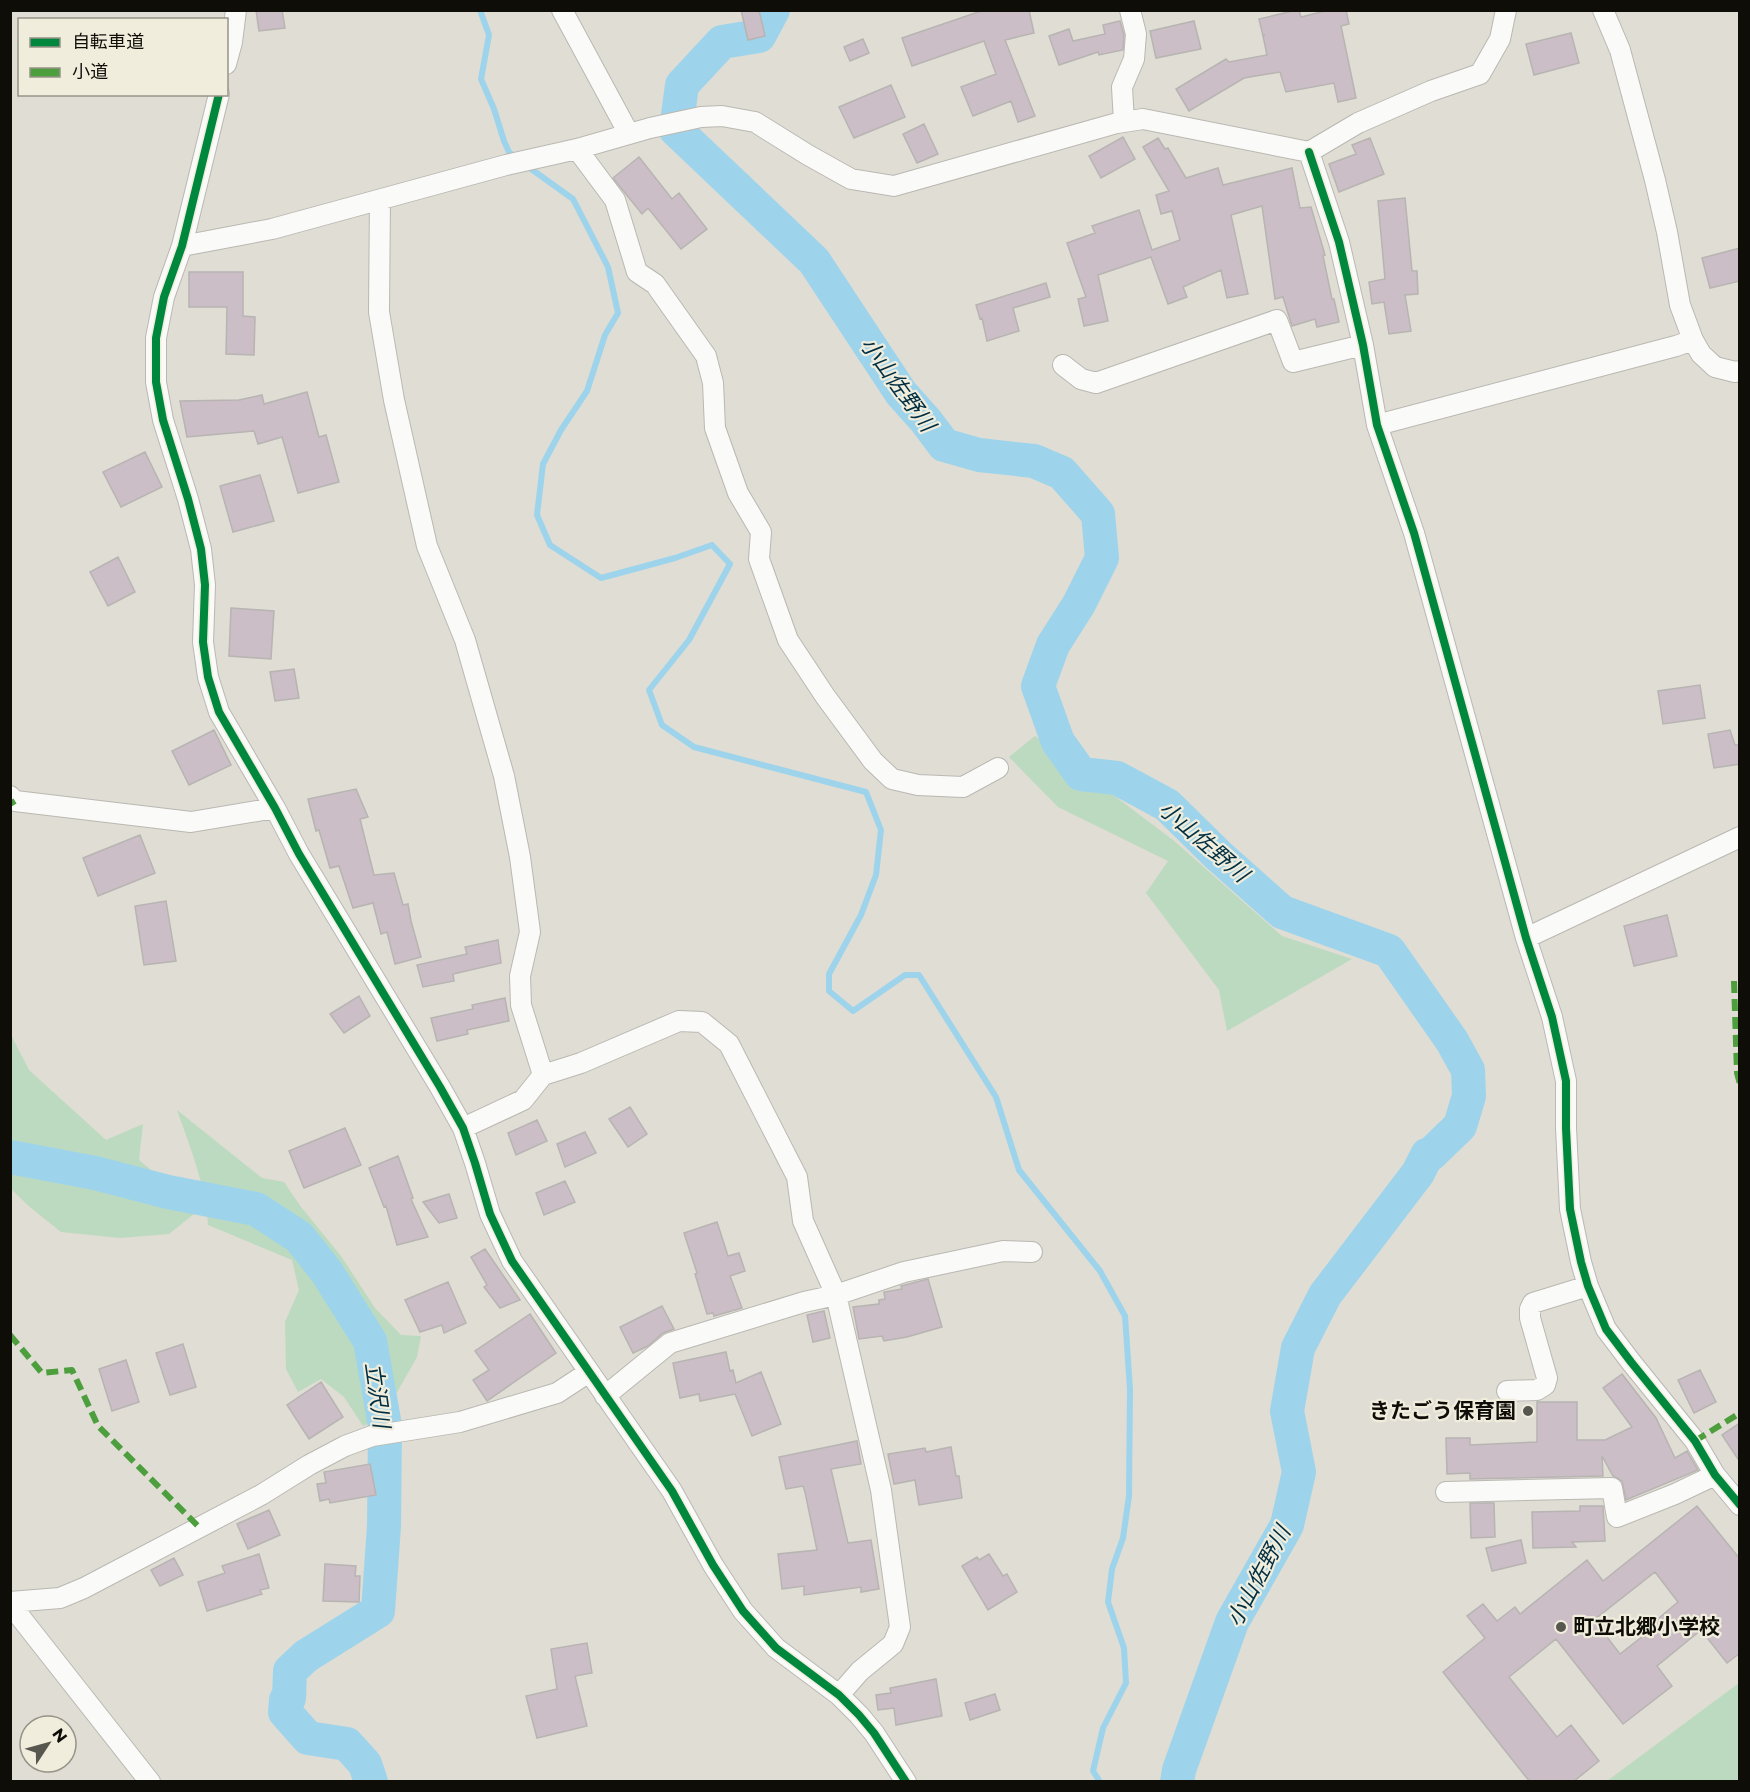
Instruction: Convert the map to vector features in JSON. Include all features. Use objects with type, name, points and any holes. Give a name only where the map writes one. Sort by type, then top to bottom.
[{"type":"street","points":[[228,52],[236,10]]},
{"type":"street","points":[[562,10],[629,134]]},
{"type":"street","points":[[1124,122],[1122,87],[1134,59],[1136,34],[1130,10]]},
{"type":"street","points":[[182,246],[272,229],[506,165],[701,117],[722,116],[755,122],[851,179],[894,186],[1124,122],[1143,119],[1309,152],[1358,123],[1431,91],[1480,74],[1500,39],[1506,10]]},
{"type":"street","points":[[1603,10],[1620,50],[1655,180],[1680,305],[1693,340],[1701,354],[1715,367],[1740,371]]},
{"type":"street","points":[[219,96],[182,246],[164,297],[156,338],[156,382],[163,420],[201,549],[205,585],[203,642],[208,676],[219,712],[299,854],[463,1128],[490,1214],[512,1262],[672,1491],[713,1565],[743,1611],[776,1648],[839,1695],[859,1715],[874,1733],[906,1782]]},
{"type":"street","points":[[577,149],[615,200],[637,272],[655,284],[706,356],[713,384],[715,428],[738,493],[761,532],[759,559],[788,640],[825,696],[873,761],[892,779],[918,785],[963,787],[998,768]]},
{"type":"street","points":[[1309,152],[1339,242],[1363,345],[1377,425],[1414,534],[1526,938],[1552,1017],[1566,1081],[1570,1209],[1588,1286],[1606,1329],[1695,1441],[1715,1475],[1740,1505]]},
{"type":"street","points":[[380,200],[379,312],[394,400],[427,546],[465,640],[504,776],[520,857],[530,932],[520,976],[521,1005],[543,1075]]},
{"type":"street","points":[[1063,365],[1081,379],[1096,383],[1277,320],[1293,362],[1363,345]]},
{"type":"street","points":[[1377,425],[1693,340]]},
{"type":"street","points":[[10,796],[15,801],[191,822],[275,808]]},
{"type":"street","points":[[1526,938],[1740,837]]},
{"type":"street","points":[[463,1128],[523,1100],[543,1075],[581,1063],[679,1021],[702,1022],[729,1044],[797,1177],[803,1221],[836,1295],[881,1490],[900,1627],[893,1644],[860,1671],[839,1695]]},
{"type":"street","points":[[605,1396],[670,1344],[804,1302],[836,1295],[904,1272],[1003,1251],[1032,1252]]},
{"type":"street","points":[[1507,1391],[1537,1390],[1545,1385],[1547,1378],[1530,1318],[1533,1303],[1588,1286]]},
{"type":"street","points":[[10,1603],[60,1598],[84,1588],[261,1495],[345,1446],[372,1436],[460,1422],[557,1393],[589,1372]]},
{"type":"street","points":[[1446,1492],[1612,1488],[1617,1517],[1715,1475]]},
{"type":"street","points":[[10,1603],[150,1782]]},
{"type":"green space","points":[[1035,736],[1173,840],[1282,936],[1352,959],[1227,1031],[1219,990],[1146,893],[1168,861],[1058,807],[1009,757]]},
{"type":"green space","points":[[11,1035],[29,1070],[106,1140],[143,1124],[139,1160],[199,1210],[169,1234],[120,1238],[61,1232],[31,1208],[11,1189]]},
{"type":"green space","points":[[177,1110],[262,1178],[284,1182],[341,1256],[375,1308],[401,1335],[421,1336],[417,1357],[396,1394],[388,1416],[363,1426],[344,1397],[321,1379],[298,1392],[286,1369],[285,1322],[299,1290],[292,1260],[208,1225],[201,1181]]},
{"type":"green space","points":[[1739,1683],[1739,1781],[1607,1781]]},
{"type":"building","points":[[256,10],[282,10],[285,28],[259,31]]},
{"type":"building","points":[[741,10],[759,10],[765,36],[748,40]]},
{"type":"building","points":[[984,10],[1029,10],[1034,33],[1005,40],[1035,116],[1018,122],[1011,101],[973,116],[961,87],[996,74],[984,41],[912,66],[902,38]]},
{"type":"building","points":[[1297,10],[1301,17],[1329,10],[1346,10],[1349,24],[1341,26],[1356,98],[1338,102],[1334,83],[1286,92],[1280,72],[1244,78],[1189,111],[1176,89],[1226,59],[1229,62],[1267,55],[1259,19]]},
{"type":"building","points":[[1120,21],[1124,35],[1123,50],[1099,55],[1098,52],[1059,65],[1049,36],[1069,29],[1073,41],[1105,34],[1103,25]]},
{"type":"building","points":[[1194,21],[1201,49],[1156,58],[1150,31]]},
{"type":"building","points":[[1571,33],[1579,63],[1534,75],[1526,44]]},
{"type":"building","points":[[863,39],[869,53],[850,61],[844,47]]},
{"type":"building","points":[[891,85],[905,117],[854,138],[839,107]]},
{"type":"building","points":[[924,124],[938,154],[917,163],[903,134]]},
{"type":"building","points":[[1123,137],[1135,159],[1101,178],[1089,156]]},
{"type":"building","points":[[1158,138],[1165,149],[1168,148],[1186,178],[1218,168],[1223,185],[1292,168],[1300,208],[1311,207],[1325,255],[1323,256],[1339,322],[1317,327],[1315,319],[1292,326],[1283,297],[1275,299],[1262,206],[1231,215],[1248,294],[1227,298],[1221,270],[1183,287],[1187,297],[1168,304],[1151,257],[1098,275],[1108,321],[1084,326],[1078,299],[1086,297],[1067,243],[1095,233],[1092,226],[1139,210],[1152,250],[1180,240],[1172,211],[1161,214],[1156,195],[1169,191],[1143,147]]},
{"type":"building","points":[[1370,138],[1384,174],[1339,192],[1329,164],[1356,154],[1352,145]]},
{"type":"building","points":[[639,157],[672,199],[679,193],[707,229],[681,249],[648,208],[642,214],[613,178]]},
{"type":"building","points":[[1405,198],[1412,271],[1417,271],[1418,294],[1405,295],[1411,331],[1389,334],[1384,302],[1372,304],[1369,282],[1385,279],[1378,201]]},
{"type":"building","points":[[1740,248],[1740,281],[1710,288],[1702,258]]},
{"type":"building","points":[[189,272],[243,272],[243,316],[255,317],[254,355],[226,354],[227,307],[189,307]]},
{"type":"building","points":[[1046,283],[1050,297],[1013,308],[1019,331],[987,341],[982,318],[980,319],[976,305]]},
{"type":"building","points":[[307,392],[319,437],[326,435],[339,482],[298,493],[282,437],[258,444],[254,431],[187,437],[180,401],[239,400],[262,395],[264,404]]},
{"type":"building","points":[[145,452],[162,487],[121,507],[103,472]]},
{"type":"building","points":[[260,475],[274,521],[233,532],[220,486]]},
{"type":"building","points":[[118,557],[135,592],[108,606],[90,572]]},
{"type":"building","points":[[231,608],[274,611],[271,659],[229,656]]},
{"type":"building","points":[[294,669],[299,698],[275,701],[270,672]]},
{"type":"building","points":[[1700,685],[1705,718],[1663,724],[1658,691]]},
{"type":"building","points":[[214,730],[231,765],[189,785],[172,751]]},
{"type":"building","points":[[1730,730],[1735,745],[1740,745],[1740,764],[1714,768],[1708,734]]},
{"type":"building","points":[[356,789],[368,817],[360,819],[374,875],[394,873],[403,905],[408,904],[421,957],[395,964],[387,932],[381,934],[373,903],[353,908],[339,866],[330,868],[319,830],[316,831],[308,799]]},
{"type":"building","points":[[140,835],[155,873],[98,896],[83,858]]},
{"type":"building","points":[[166,901],[176,961],[144,965],[135,906]]},
{"type":"building","points":[[1667,915],[1677,956],[1634,966],[1624,926]]},
{"type":"building","points":[[498,940],[501,963],[453,974],[454,981],[423,987],[417,965],[467,954],[465,947]]},
{"type":"building","points":[[359,996],[370,1016],[344,1033],[330,1014]]},
{"type":"building","points":[[505,998],[509,1021],[467,1030],[468,1034],[437,1041],[431,1018],[473,1009],[472,1005]]},
{"type":"building","points":[[630,1107],[647,1134],[628,1147],[609,1119]]},
{"type":"building","points":[[537,1120],[547,1141],[516,1155],[508,1133]]},
{"type":"building","points":[[345,1128],[361,1165],[304,1188],[289,1151]]},
{"type":"building","points":[[585,1132],[596,1153],[565,1167],[557,1144]]},
{"type":"building","points":[[398,1156],[413,1198],[411,1199],[428,1237],[397,1245],[386,1206],[384,1207],[369,1168]]},
{"type":"building","points":[[565,1181],[575,1202],[544,1215],[536,1193]]},
{"type":"building","points":[[449,1194],[457,1218],[439,1223],[423,1202]]},
{"type":"building","points":[[717,1222],[728,1256],[739,1253],[745,1271],[730,1276],[742,1308],[714,1316],[713,1313],[707,1314],[684,1233]]},
{"type":"building","points":[[485,1249],[520,1300],[500,1308],[484,1287],[487,1285],[471,1257]]},
{"type":"building","points":[[928,1279],[942,1327],[884,1341],[882,1336],[859,1339],[853,1307],[879,1304],[879,1300],[885,1299],[884,1292],[902,1289],[901,1286]]},
{"type":"building","points":[[448,1282],[466,1323],[444,1333],[442,1325],[420,1332],[405,1300]]},
{"type":"building","points":[[662,1306],[674,1329],[663,1333],[648,1346],[633,1353],[620,1327]]},
{"type":"building","points":[[824,1311],[830,1338],[813,1342],[807,1315]]},
{"type":"building","points":[[530,1314],[556,1353],[487,1401],[473,1380],[489,1370],[475,1351]]},
{"type":"building","points":[[183,1344],[196,1387],[170,1395],[156,1353]]},
{"type":"building","points":[[726,1352],[730,1371],[733,1370],[736,1383],[761,1372],[781,1424],[752,1436],[735,1394],[700,1401],[699,1394],[680,1398],[673,1363]]},
{"type":"building","points":[[126,1360],[139,1402],[112,1411],[99,1369]]},
{"type":"building","points":[[1700,1370],[1716,1402],[1694,1413],[1678,1380]]},
{"type":"building","points":[[1622,1374],[1656,1418],[1675,1458],[1687,1451],[1698,1470],[1626,1500],[1622,1481],[1613,1476],[1602,1456],[1603,1476],[1470,1479],[1470,1473],[1447,1474],[1446,1438],[1470,1438],[1470,1445],[1537,1442],[1537,1402],[1577,1402],[1577,1440],[1605,1440],[1632,1427],[1603,1388]]},
{"type":"building","points":[[321,1382],[343,1417],[309,1439],[287,1405]]},
{"type":"building","points":[[1740,1423],[1740,1462],[1722,1435]]},
{"type":"building","points":[[857,1441],[861,1464],[831,1469],[848,1543],[871,1540],[879,1589],[861,1592],[861,1587],[804,1595],[804,1586],[782,1589],[778,1554],[817,1550],[803,1486],[786,1489],[779,1457]]},
{"type":"building","points":[[951,1447],[962,1498],[919,1505],[915,1480],[894,1484],[888,1454],[925,1448],[926,1452]]},
{"type":"building","points":[[370,1464],[376,1495],[330,1503],[329,1499],[320,1501],[317,1484],[326,1483],[324,1472]]},
{"type":"building","points":[[1470,1503],[1494,1503],[1495,1537],[1471,1538]]},
{"type":"building","points":[[1580,1506],[1603,1506],[1605,1541],[1572,1542],[1576,1547],[1533,1548],[1532,1512],[1580,1511]]},
{"type":"building","points":[[1697,1506],[1740,1559],[1740,1653],[1727,1663],[1701,1630],[1657,1666],[1672,1686],[1623,1724],[1556,1639],[1509,1677],[1557,1737],[1571,1725],[1599,1761],[1573,1782],[1530,1782],[1443,1672],[1485,1638],[1467,1616],[1483,1604],[1497,1621],[1515,1607],[1520,1614],[1587,1560],[1603,1581]],"holes":[[[1655,1572],[1678,1602],[1646,1629],[1648,1632],[1620,1654],[1594,1620]]]},
{"type":"building","points":[[269,1510],[280,1535],[248,1549],[237,1524]]},
{"type":"building","points":[[1521,1540],[1526,1563],[1492,1571],[1486,1548]]},
{"type":"building","points":[[259,1554],[269,1588],[260,1590],[262,1594],[207,1611],[198,1582],[225,1573],[222,1566]]},
{"type":"building","points":[[989,1554],[1003,1576],[1007,1574],[1017,1592],[988,1610],[962,1566],[977,1557],[979,1560]]},
{"type":"building","points":[[174,1558],[183,1575],[160,1586],[151,1570]]},
{"type":"building","points":[[325,1564],[356,1566],[355,1576],[360,1576],[359,1602],[323,1601]]},
{"type":"building","points":[[587,1643],[592,1673],[575,1676],[587,1726],[537,1738],[526,1696],[557,1689],[551,1649]]},
{"type":"building","points":[[936,1679],[942,1716],[896,1725],[894,1708],[878,1710],[876,1695],[891,1693],[890,1688]]},
{"type":"building","points":[[995,1694],[1000,1710],[970,1720],[965,1703]]},
{"type":"waterway","points":[[480,10],[489,35],[481,79],[504,141],[509,152],[516,158]]},
{"type":"waterway","name":"小山佐野川","points":[[773,10],[759,36],[722,42],[682,85],[676,130],[814,261],[901,393],[944,445],[979,455],[1034,461],[1062,473],[1098,514],[1102,558],[1079,604],[1053,645],[1038,686],[1058,742],[1081,774],[1117,778],[1167,805],[1219,856],[1282,912],[1389,951],[1452,1041],[1468,1070],[1469,1096],[1460,1126],[1430,1155],[1427,1155],[1418,1173],[1325,1295],[1298,1348],[1287,1411],[1299,1472],[1287,1525],[1232,1622],[1179,1770],[1177,1782]]},
{"type":"waterway","points":[[527,166],[573,199],[608,267],[618,313],[605,335],[587,391],[561,430],[543,464],[537,515],[550,545],[601,578],[675,558],[712,545],[730,564],[689,640],[649,690],[662,725],[694,747],[866,792],[881,830],[876,875],[861,915],[829,974],[829,991],[853,1011],[905,975],[919,975],[996,1097],[1019,1170],[1100,1271],[1125,1316],[1130,1389],[1129,1496],[1123,1538],[1112,1569],[1108,1602],[1124,1648],[1126,1683],[1103,1728],[1093,1771],[1100,1782]]},
{"type":"waterway","name":"立沢川","points":[[10,1157],[95,1173],[168,1192],[256,1209],[299,1237],[326,1271],[370,1341],[385,1426],[384,1526],[378,1611],[306,1656],[290,1671],[289,1698],[286,1700],[285,1712],[308,1738],[347,1744],[365,1764],[371,1782]]},
{"type":"marked path","points":[[10,804],[15,801]]},
{"type":"marked path","points":[[1734,981],[1737,1073],[1740,1084]]},
{"type":"marked path","points":[[10,1335],[42,1373],[72,1370],[98,1426],[200,1528]]},
{"type":"marked path","points":[[1695,1441],[1740,1413]]},
{"type":"cycle path","points":[[219,96],[182,246],[164,297],[156,338],[156,382],[163,420],[201,549],[205,585],[203,642],[208,677],[219,712],[299,854],[463,1128],[490,1214],[512,1261],[672,1491],[713,1565],[743,1611],[776,1648],[839,1695],[859,1715],[874,1733],[906,1782]]},
{"type":"cycle path","points":[[1309,152],[1339,242],[1363,345],[1377,425],[1414,533],[1526,938],[1552,1017],[1566,1081],[1570,1209],[1588,1286],[1606,1329],[1695,1441],[1715,1475],[1740,1505]]},
{"type":"place","name":"きたごう保育園","points":[[1528,1411]]},
{"type":"place","name":"町立北郷小学校","points":[[1561,1627]]}]
